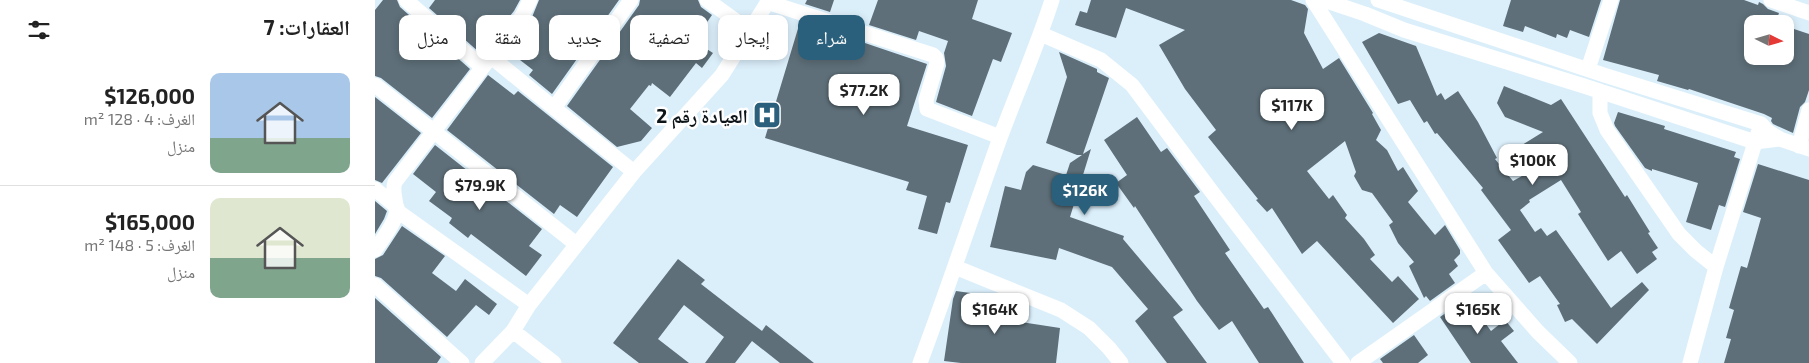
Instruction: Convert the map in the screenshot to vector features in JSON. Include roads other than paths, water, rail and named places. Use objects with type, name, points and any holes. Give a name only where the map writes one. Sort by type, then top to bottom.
[{"type":"street","points":[[406,0],[486,61],[553,108],[634,172]]},
{"type":"street","points":[[375,250],[395,220],[397,209],[393,187],[395,182],[522,16],[530,0]]},
{"type":"street","points":[[553,108],[631,0]]},
{"type":"street","points":[[707,0],[728,15]]},
{"type":"street","points":[[920,363],[1000,137],[1024,72],[1041,34],[1052,0]]},
{"type":"street","points":[[1313,0],[1486,273],[1537,332],[1570,363]]},
{"type":"street","points":[[1323,0],[1404,30],[1755,142],[1780,139]]},
{"type":"street","points":[[1378,0],[1761,124],[1767,131],[1780,139],[1804,147],[1809,110]]},
{"type":"street","points":[[1588,69],[1611,0]]},
{"type":"street","points":[[1771,0],[1809,13]]},
{"type":"street","points":[[760,15],[768,1],[933,55],[936,58],[937,64],[926,100],[927,109],[1000,137]]},
{"type":"street","points":[[1041,34],[1101,60],[1132,85],[1343,363]]},
{"type":"street","points":[[482,363],[513,331],[529,305],[634,172],[721,75],[731,60]]},
{"type":"street","points":[[375,85],[576,244]]},
{"type":"street","points":[[1600,91],[1600,113],[1607,130],[1679,234],[1696,251],[1716,266]]},
{"type":"street","points":[[1690,363],[1716,266],[1761,124]]},
{"type":"street","points":[[375,189],[397,209],[529,305]]},
{"type":"street","points":[[955,267],[1061,310],[1089,328],[1121,363]]},
{"type":"street","points":[[1359,363],[1486,273]]},
{"type":"street","points":[[375,286],[463,363]]},
{"type":"street","points":[[513,331],[554,363]]},
{"type":"place","name":"العيادة رقم 2","points":[[767,115]]}]
